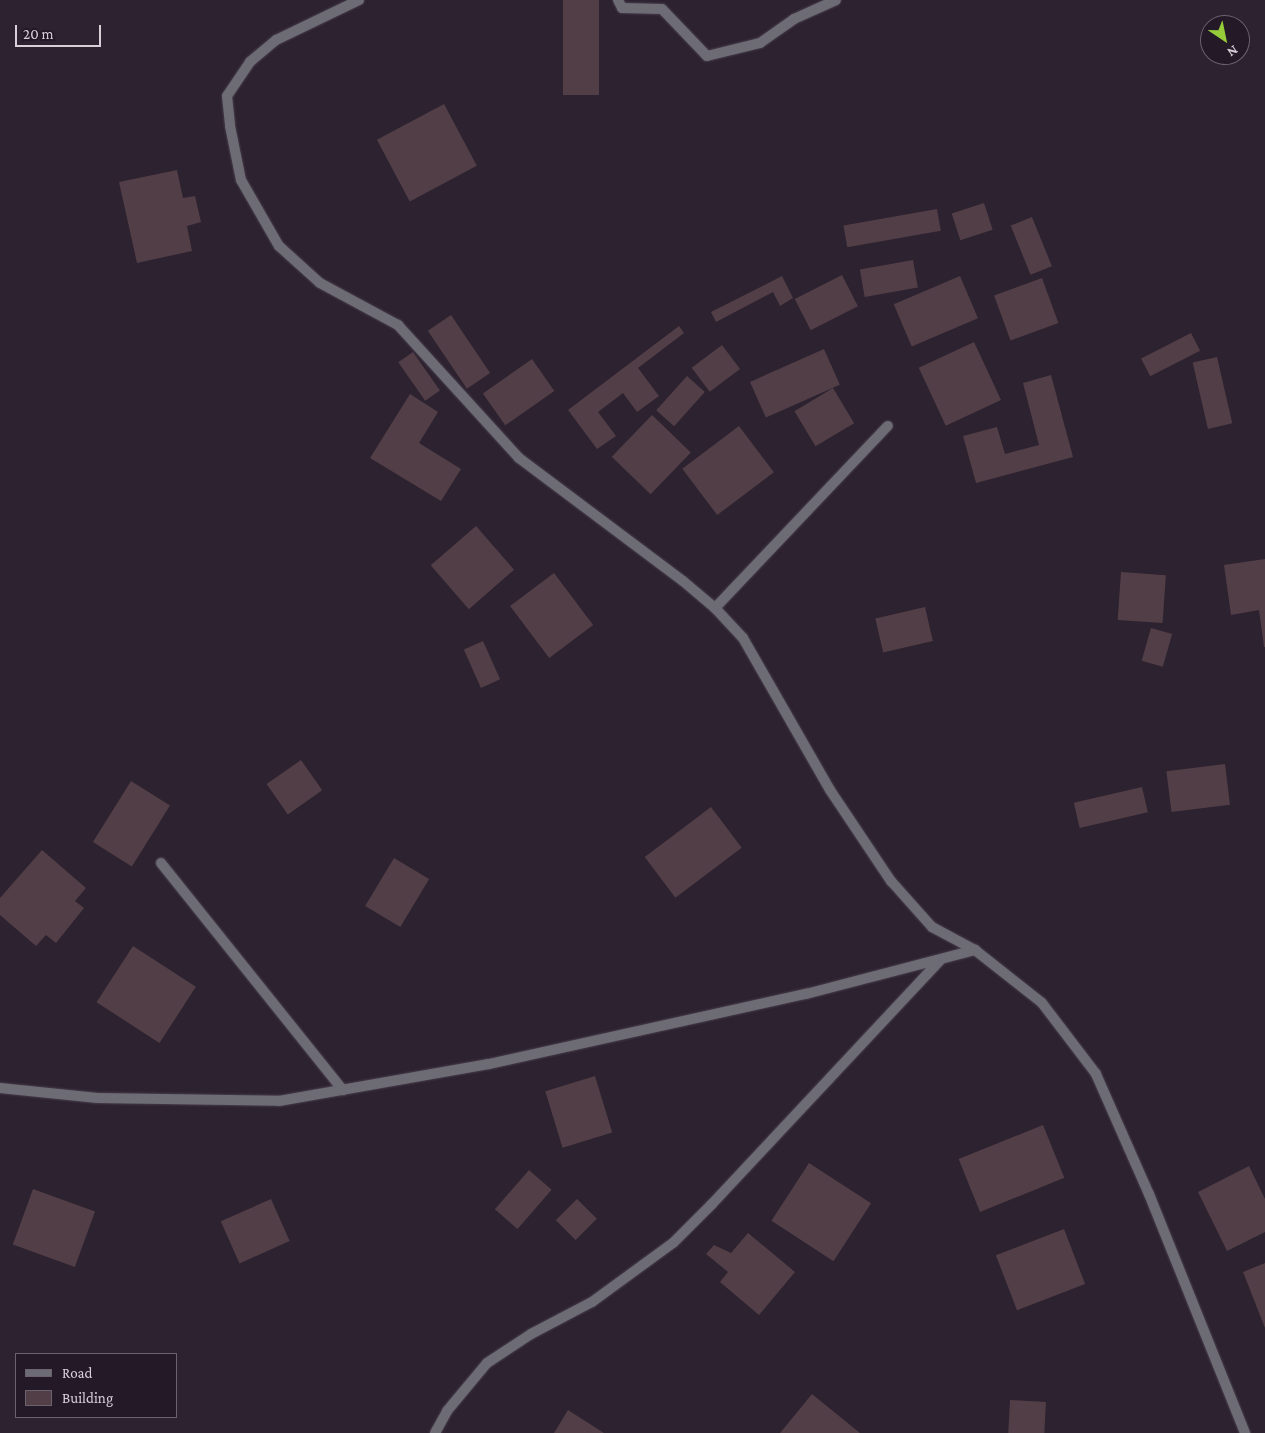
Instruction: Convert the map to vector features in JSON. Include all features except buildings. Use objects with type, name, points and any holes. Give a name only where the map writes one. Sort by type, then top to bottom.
[{"type":"street","points":[[359,0],[276,40],[250,62],[228,96],[230,126],[241,180],[279,246],[320,283],[398,325],[519,458],[716,608],[743,638],[830,790],[891,881],[932,928],[975,950],[1042,1003],[1096,1074],[1149,1194],[1245,1433]]},
{"type":"street","points":[[618,0],[622,8],[662,9],[707,56],[760,43],[794,19],[836,0]]},
{"type":"street","points":[[716,608],[888,426]]},
{"type":"street","points":[[161,863],[343,1090]]},
{"type":"street","points":[[0,1088],[97,1098],[279,1101],[489,1064],[806,994],[975,950]]},
{"type":"street","points":[[436,1433],[447,1411],[488,1363],[531,1334],[592,1302],[673,1243],[719,1197],[941,959]]}]
